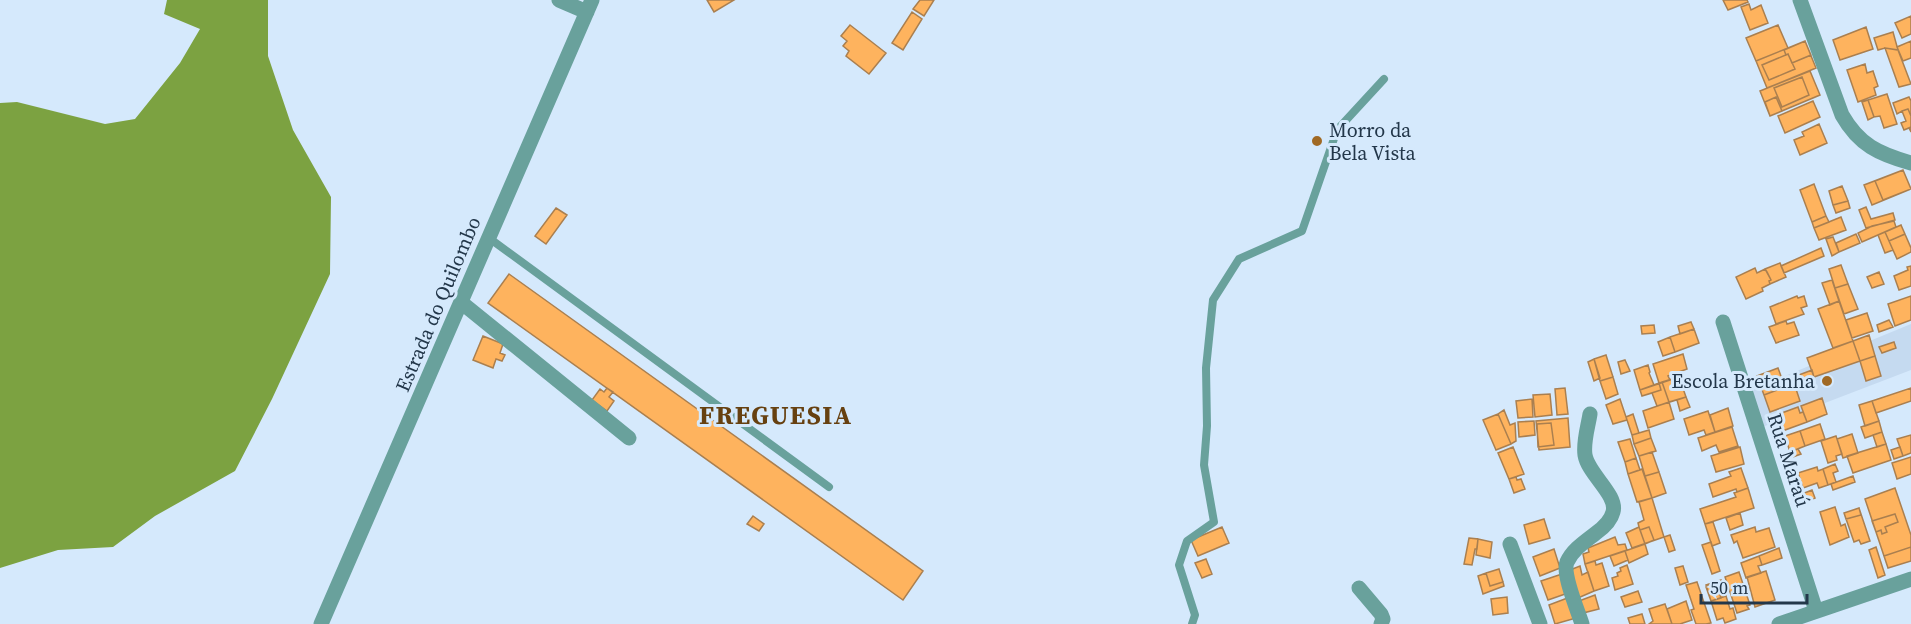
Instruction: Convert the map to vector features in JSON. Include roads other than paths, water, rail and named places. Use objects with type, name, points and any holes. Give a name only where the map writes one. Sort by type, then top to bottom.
[{"type":"street","points":[[559,0],[590,6]]},
{"type":"street","points":[[1800,0],[1842,115],[1850,129],[1864,144],[1880,153],[1911,163]]},
{"type":"street","name":"Estrada do Quilombo","points":[[321,624],[590,6]]},
{"type":"street","points":[[462,303],[629,438]]},
{"type":"street","name":"Rua Maraú","points":[[1723,322],[1816,611]]},
{"type":"street","points":[[1582,624],[1570,584],[1567,563],[1582,543],[1605,527],[1613,513],[1614,503],[1594,475],[1585,457],[1585,440],[1590,414]]},
{"type":"street","points":[[1510,544],[1540,624]]},
{"type":"street","points":[[1779,624],[1911,579]]},
{"type":"street","points":[[1359,588],[1381,614],[1383,619],[1381,624]]},
{"type":"lane","points":[[1192,624],[1195,615],[1179,565],[1188,541],[1214,522],[1204,465],[1207,426],[1206,368],[1212,300],[1239,259],[1302,231],[1337,130],[1384,79]]},
{"type":"lane","points":[[489,238],[829,487]]},
{"type":"place","name":"Morro da Bela Vista","points":[[1317,141]]},
{"type":"place","name":"Escola Bretanha","points":[[1827,381]]},
{"type":"district","name":"FREGUESIA","points":[[776,415]]}]
